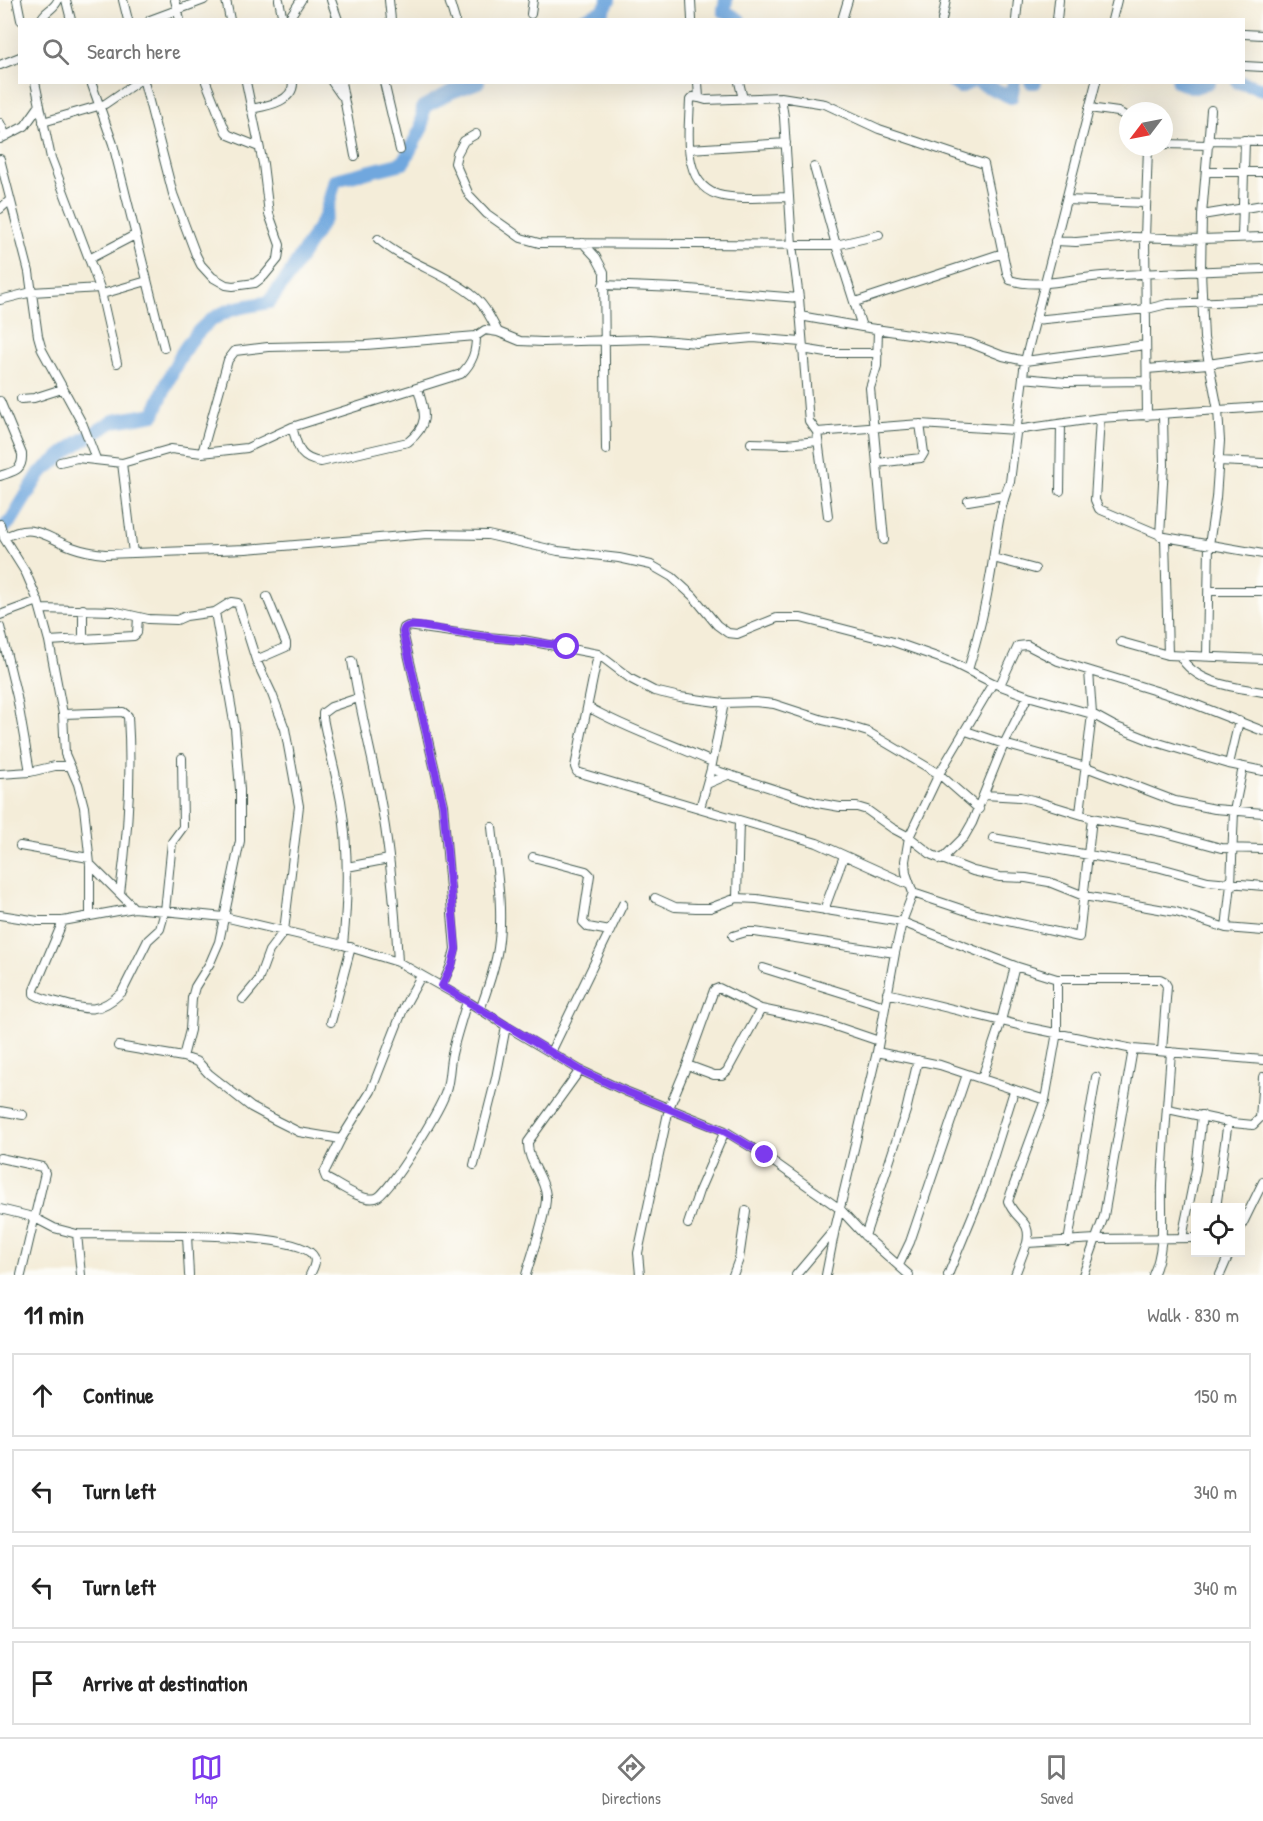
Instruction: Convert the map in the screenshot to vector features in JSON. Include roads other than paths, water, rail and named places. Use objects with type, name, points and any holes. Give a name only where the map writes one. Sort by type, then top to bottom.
[{"type":"street","points":[[17,0],[21,18]]},
{"type":"street","points":[[42,18],[44,13],[54,8],[58,0]]},
{"type":"street","points":[[66,0],[70,18]]},
{"type":"street","points":[[123,0],[128,18]]},
{"type":"street","points":[[175,0],[179,18]]},
{"type":"street","points":[[155,18],[204,0]]},
{"type":"street","points":[[226,0],[230,18]]},
{"type":"street","points":[[279,0],[283,18]]},
{"type":"street","points":[[289,18],[301,0]]},
{"type":"street","points":[[331,0],[337,18]]},
{"type":"street","points":[[389,0],[391,18]]},
{"type":"street","points":[[449,0],[454,18]]},
{"type":"street","points":[[531,14],[533,0]]},
{"type":"street","points":[[691,0],[692,18]]},
{"type":"street","points":[[843,18],[848,0]]},
{"type":"street","points":[[942,18],[946,0]]},
{"type":"street","points":[[1016,18],[1018,0]]},
{"type":"street","points":[[1057,18],[1059,0]]},
{"type":"street","points":[[1112,18],[1117,0]]},
{"type":"street","points":[[1245,34],[1263,35]]},
{"type":"street","points":[[0,65],[18,58]]},
{"type":"street","points":[[1245,66],[1263,67]]},
{"type":"street","points":[[35,84],[51,158],[101,291],[117,363]]},
{"type":"street","points":[[92,84],[113,144],[164,348]]},
{"type":"street","points":[[44,123],[108,102],[134,84]]},
{"type":"street","points":[[145,84],[173,194],[196,255],[201,265],[212,277],[226,285],[233,286],[255,282],[264,276],[278,259],[280,245],[269,214],[260,147],[246,84]]},
{"type":"street","points":[[207,84],[226,132],[260,147]]},
{"type":"street","points":[[251,109],[278,103],[291,92],[293,84]]},
{"type":"street","points":[[333,84],[343,99]]},
{"type":"street","points":[[341,84],[356,156]]},
{"type":"street","points":[[384,84],[400,150]]},
{"type":"street","points":[[698,84],[699,98]]},
{"type":"street","points":[[739,84],[743,99]]},
{"type":"street","points":[[968,670],[981,623],[1004,495],[1010,482],[1025,361],[1095,84]]},
{"type":"street","points":[[789,197],[723,196],[710,192],[703,186],[695,174],[689,148],[690,100],[693,97],[711,100],[781,97],[825,104],[879,129],[982,163],[985,167],[1002,253],[1010,280],[1044,282],[1146,273],[1263,269]]},
{"type":"street","points":[[781,97],[809,421],[817,432],[828,516]]},
{"type":"street","points":[[0,123],[3,138],[25,126],[40,105]]},
{"type":"street","points":[[1089,108],[1119,112]]},
{"type":"street","points":[[1207,656],[1209,545],[1218,461],[1218,410],[1204,338],[1201,271],[1202,215],[1211,110]]},
{"type":"street","points":[[476,134],[464,141],[455,163],[469,195],[477,206],[529,241],[836,245],[879,235]]},
{"type":"street","points":[[1242,237],[1245,140]]},
{"type":"street","points":[[1173,144],[1263,141]]},
{"type":"street","points":[[689,148],[786,143]]},
{"type":"street","points":[[1147,416],[1145,238],[1148,156]]},
{"type":"street","points":[[0,159],[22,240],[42,350],[83,424],[96,459]]},
{"type":"street","points":[[814,166],[862,327]]},
{"type":"street","points":[[1206,172],[1263,172]]},
{"type":"street","points":[[0,208],[10,200]]},
{"type":"street","points":[[1066,200],[1146,203]]},
{"type":"street","points":[[1202,215],[1263,205]]},
{"type":"street","points":[[89,259],[135,235]]},
{"type":"street","points":[[1055,241],[1077,242],[1105,238],[1263,237]]},
{"type":"street","points":[[378,239],[400,255],[472,294],[482,304],[498,332]]},
{"type":"street","points":[[583,243],[602,265],[604,272],[606,450]]},
{"type":"street","points":[[855,302],[1002,253]]},
{"type":"street","points":[[0,300],[32,292],[101,291],[147,281]]},
{"type":"street","points":[[603,285],[799,298]]},
{"type":"street","points":[[1035,320],[1147,309],[1167,304],[1263,300]]},
{"type":"street","points":[[800,316],[970,343],[1003,356],[1025,361],[1145,345]]},
{"type":"street","points":[[878,329],[876,371],[870,383],[884,540]]},
{"type":"street","points":[[202,453],[224,371],[230,355],[235,351],[268,347],[366,345],[476,336],[485,330],[498,332],[520,341],[531,342],[650,339],[697,343],[753,338],[802,345],[827,353],[878,353]]},
{"type":"street","points":[[60,462],[69,458],[122,463],[171,449],[202,453],[246,448],[292,427],[461,374],[475,356],[476,336]]},
{"type":"street","points":[[1147,369],[1208,364],[1263,356]]},
{"type":"street","points":[[1023,378],[1066,382],[1147,381]]},
{"type":"street","points":[[21,399],[34,398],[62,389]]},
{"type":"street","points":[[292,427],[300,451],[311,461],[321,462],[408,441],[423,426],[426,416],[418,389]]},
{"type":"street","points":[[0,401],[22,454],[22,465],[0,476]]},
{"type":"street","points":[[817,432],[920,424],[1017,430],[1100,418],[1263,407]]},
{"type":"street","points":[[1163,415],[1163,537],[1168,655]]},
{"type":"street","points":[[1100,418],[1095,500],[1097,507],[1163,537],[1263,554]]},
{"type":"street","points":[[877,463],[921,458],[924,453],[920,424]]},
{"type":"street","points":[[1060,491],[1061,424]]},
{"type":"street","points":[[751,442],[786,444],[818,441]]},
{"type":"street","points":[[1218,461],[1263,463]]},
{"type":"street","points":[[122,463],[133,553]]},
{"type":"street","points":[[968,501],[1004,495]]},
{"type":"street","points":[[0,524],[4,538],[26,573],[39,605],[49,641],[63,714],[65,754],[78,784],[84,807],[90,861],[90,916]]},
{"type":"street","points":[[4,538],[16,531],[24,530],[44,534],[87,552],[105,554],[246,549],[427,534],[488,535],[558,550],[651,564],[672,577],[693,596],[717,625],[728,633],[737,634],[777,618],[801,618],[894,642],[1028,696],[1092,714],[1114,726],[1152,741],[1229,764],[1263,771]]},
{"type":"street","points":[[993,558],[1035,569]]},
{"type":"street","points":[[1209,591],[1263,591]]},
{"type":"street","points":[[256,660],[286,647],[267,597]]},
{"type":"street","points":[[0,615],[39,605],[113,611],[138,617],[177,620],[186,616],[215,612],[231,602],[238,603],[256,660],[285,729],[299,806],[284,931],[269,951],[258,981],[243,999]]},
{"type":"street","points":[[83,609],[83,639]]},
{"type":"street","points":[[183,1057],[190,1030],[192,998],[195,987],[210,963],[219,942],[240,841],[240,790],[235,728],[215,612]]},
{"type":"street","points":[[49,641],[134,636],[137,633],[138,617]]},
{"type":"street","points":[[442,986],[452,965],[456,949],[443,805],[403,632],[408,626],[523,640],[598,654],[631,680],[654,691],[724,703],[774,704],[868,732],[939,774],[979,809]]},
{"type":"street","points":[[0,627],[17,697],[30,772]]},
{"type":"street","points":[[1121,642],[1168,655],[1263,659]]},
{"type":"street","points":[[826,1275],[877,1052],[902,922],[913,893],[904,861],[909,837],[939,774],[1016,650],[1021,644],[1027,645],[1058,662],[1179,698],[1263,731]]},
{"type":"street","points":[[598,654],[575,767],[582,775],[817,843],[910,885]]},
{"type":"street","points":[[1180,656],[1191,670],[1211,681],[1263,692]]},
{"type":"street","points":[[352,661],[379,793],[394,892],[398,963]]},
{"type":"street","points":[[1080,813],[1092,714],[1089,671]]},
{"type":"street","points":[[941,860],[964,837],[979,809],[1004,744],[1028,696]]},
{"type":"street","points":[[331,1022],[347,946],[348,897],[341,801],[322,718],[323,713],[331,707],[358,698]]},
{"type":"street","points":[[700,808],[712,766],[724,703]]},
{"type":"street","points":[[588,707],[632,730],[670,744],[728,775],[817,803],[867,810],[941,860],[973,872],[1049,882],[1084,896],[1176,912],[1226,928],[1263,930]]},
{"type":"street","points":[[63,714],[123,712],[128,716],[131,752],[130,801],[120,893]]},
{"type":"street","points":[[1229,764],[1239,722]]},
{"type":"street","points":[[966,731],[1086,767],[1175,801],[1234,811],[1263,813]]},
{"type":"street","points":[[55,766],[65,754]]},
{"type":"street","points":[[63,921],[33,990],[34,994],[90,1010],[106,1004],[122,992],[148,940],[160,929],[165,911],[172,842],[183,827],[182,758]]},
{"type":"street","points":[[0,774],[70,766]]},
{"type":"street","points":[[1226,928],[1231,884],[1234,811],[1243,767]]},
{"type":"street","points":[[707,784],[728,775]]},
{"type":"street","points":[[984,795],[1020,797],[1092,818],[1162,832],[1221,849],[1263,849]]},
{"type":"street","points":[[913,893],[976,914],[1078,938],[1092,818]]},
{"type":"street","points":[[737,898],[740,820]]},
{"type":"street","points":[[480,1010],[494,969],[500,919],[492,827]]},
{"type":"street","points":[[993,838],[1157,867],[1208,881],[1263,886]]},
{"type":"street","points":[[20,846],[90,861],[134,908]]},
{"type":"street","points":[[824,910],[844,856]]},
{"type":"street","points":[[533,857],[586,871],[590,875],[583,922],[588,927],[610,931]]},
{"type":"street","points":[[347,867],[389,859]]},
{"type":"street","points":[[655,898],[675,907],[696,908],[710,908],[737,898],[902,922],[1015,966],[1058,979],[1160,979],[1167,986],[1162,1051]]},
{"type":"street","points":[[551,1052],[623,904]]},
{"type":"street","points":[[0,915],[38,921],[63,921],[134,908],[224,917],[347,946],[398,963],[442,986],[580,1070],[724,1131],[765,1155],[840,1209],[865,1236],[909,1275]]},
{"type":"street","points":[[733,936],[755,932],[895,953]]},
{"type":"street","points":[[982,1078],[1001,1021],[1015,966]]},
{"type":"street","points":[[763,968],[885,1006]]},
{"type":"street","points":[[421,976],[404,1007],[371,1091],[342,1138],[324,1176],[366,1198],[373,1199],[383,1194],[393,1183],[441,1106],[447,1090],[452,1056],[467,1001]]},
{"type":"street","points":[[1015,1275],[1027,1244],[1029,1232],[1008,1201],[1045,1100],[1057,1032],[1058,979]]},
{"type":"street","points":[[640,1275],[638,1253],[669,1108],[687,1065],[712,993],[716,989],[761,1009],[823,1022],[879,1041]]},
{"type":"street","points":[[888,993],[1001,1021],[1133,1048],[1263,1060]]},
{"type":"street","points":[[687,1065],[714,1076],[722,1075],[727,1071],[761,1009]]},
{"type":"street","points":[[474,1164],[496,1078],[506,1026]]},
{"type":"street","points":[[118,1046],[183,1057],[198,1062],[209,1074],[251,1107],[277,1121],[299,1132],[342,1138]]},
{"type":"street","points":[[1083,1275],[1104,1216],[1133,1048]]},
{"type":"street","points":[[877,1052],[918,1060],[982,1078],[1045,1100]]},
{"type":"street","points":[[1153,1275],[1159,1262],[1161,1238],[1171,1052]]},
{"type":"street","points":[[865,1236],[906,1111],[918,1060]]},
{"type":"street","points":[[526,1275],[545,1210],[546,1197],[544,1187],[527,1151],[528,1142],[580,1070]]},
{"type":"street","points":[[899,1265],[910,1242],[967,1074]]},
{"type":"street","points":[[1068,1242],[1096,1077]]},
{"type":"street","points":[[1168,1109],[1253,1125],[1260,1118],[1263,1077]]},
{"type":"street","points":[[948,1275],[983,1190],[1014,1091]]},
{"type":"street","points":[[0,1111],[23,1115]]},
{"type":"street","points":[[1182,1238],[1196,1168],[1202,1115]]},
{"type":"street","points":[[1217,1203],[1228,1121]]},
{"type":"street","points":[[688,1224],[724,1131]]},
{"type":"street","points":[[0,1158],[44,1169],[21,1275]]},
{"type":"street","points":[[1245,1219],[1263,1182]]},
{"type":"street","points":[[0,1209],[33,1217],[54,1228],[77,1234],[186,1235],[280,1241],[310,1253],[314,1257],[315,1261],[310,1275]]},
{"type":"street","points":[[733,1275],[739,1259],[746,1211]]},
{"type":"street","points":[[796,1275],[835,1229]]},
{"type":"street","points":[[77,1234],[81,1275]]},
{"type":"street","points":[[186,1235],[189,1275]]},
{"type":"street","points":[[1027,1244],[1096,1239],[1191,1238]]},
{"type":"street","points":[[1220,1275],[1228,1257]]},
{"type":"waterway","points":[[587,18],[603,11],[609,0]]},
{"type":"waterway","points":[[726,0],[724,11],[736,18]]},
{"type":"waterway","points":[[0,532],[12,519],[40,473],[75,445],[114,421],[154,414],[173,369],[190,341],[201,329],[228,311],[269,302],[290,274],[325,217],[335,180],[403,163],[422,127],[423,107],[451,92],[473,84]]},
{"type":"waterway","points":[[956,84],[960,87],[967,84]]},
{"type":"waterway","points":[[982,84],[1011,97],[1014,84]]},
{"type":"waterway","points":[[1185,84],[1195,87],[1203,84]]},
{"type":"waterway","points":[[1245,84],[1263,89]]}]
